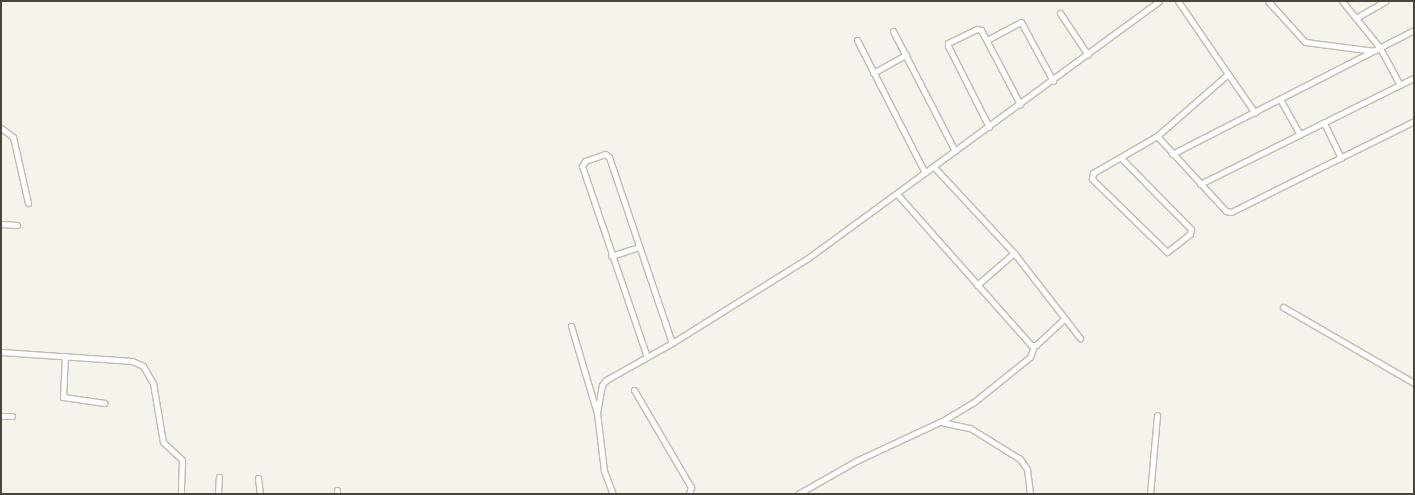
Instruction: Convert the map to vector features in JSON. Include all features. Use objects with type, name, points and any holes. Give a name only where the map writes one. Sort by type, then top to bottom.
[{"type":"street","points":[[597,413],[604,382],[672,343],[808,258],[1053,81],[1159,1]]},
{"type":"street","points":[[1178,1],[1255,113]]},
{"type":"street","points":[[1268,1],[1305,42],[1374,51]]},
{"type":"street","points":[[1342,1],[1380,48],[1400,85]]},
{"type":"street","points":[[1356,18],[1385,1]]},
{"type":"street","points":[[1060,13],[1088,55]]},
{"type":"street","points":[[987,40],[1021,22],[1053,81]]},
{"type":"street","points":[[989,126],[948,44],[978,29],[981,30],[1020,104]]},
{"type":"street","points":[[1172,154],[1255,113],[1414,30]]},
{"type":"street","points":[[893,31],[955,151]]},
{"type":"street","points":[[857,40],[925,173]]},
{"type":"street","points":[[873,73],[906,55]]},
{"type":"street","points":[[1121,158],[1191,229],[1190,234],[1170,251],[1164,251],[1092,179],[1092,173],[1121,158],[1157,136],[1228,74]]},
{"type":"street","points":[[1200,184],[1414,78]]},
{"type":"street","points":[[1280,99],[1300,135]]},
{"type":"street","points":[[1157,136],[1226,211],[1231,212],[1414,121]]},
{"type":"street","points":[[1324,123],[1342,158]]},
{"type":"street","points":[[1,128],[13,137],[28,203]]},
{"type":"street","points":[[647,357],[611,256],[582,166],[585,161],[605,154],[609,157],[672,343]]},
{"type":"street","points":[[934,167],[1014,253],[1080,338]]},
{"type":"street","points":[[897,194],[1031,345],[1034,346]]},
{"type":"street","points":[[1,224],[18,225]]},
{"type":"street","points":[[611,256],[639,247]]},
{"type":"street","points":[[977,285],[1014,253]]},
{"type":"street","points":[[1283,307],[1414,383]]},
{"type":"street","points":[[798,494],[856,461],[940,422],[974,402],[1030,357],[1034,346],[1064,319]]},
{"type":"street","points":[[571,326],[597,413],[604,471],[613,494]]},
{"type":"street","points":[[1,352],[132,362],[146,368],[158,404],[163,442],[182,460],[181,494]]},
{"type":"street","points":[[64,356],[62,397],[105,402]]},
{"type":"street","points":[[634,390],[691,487],[690,494]]},
{"type":"street","points":[[1150,494],[1157,415]]},
{"type":"street","points":[[1,416],[12,416]]},
{"type":"street","points":[[940,422],[970,428],[1020,459],[1027,469],[1030,493]]},
{"type":"street","points":[[218,494],[219,477]]},
{"type":"street","points":[[258,478],[260,494]]}]
